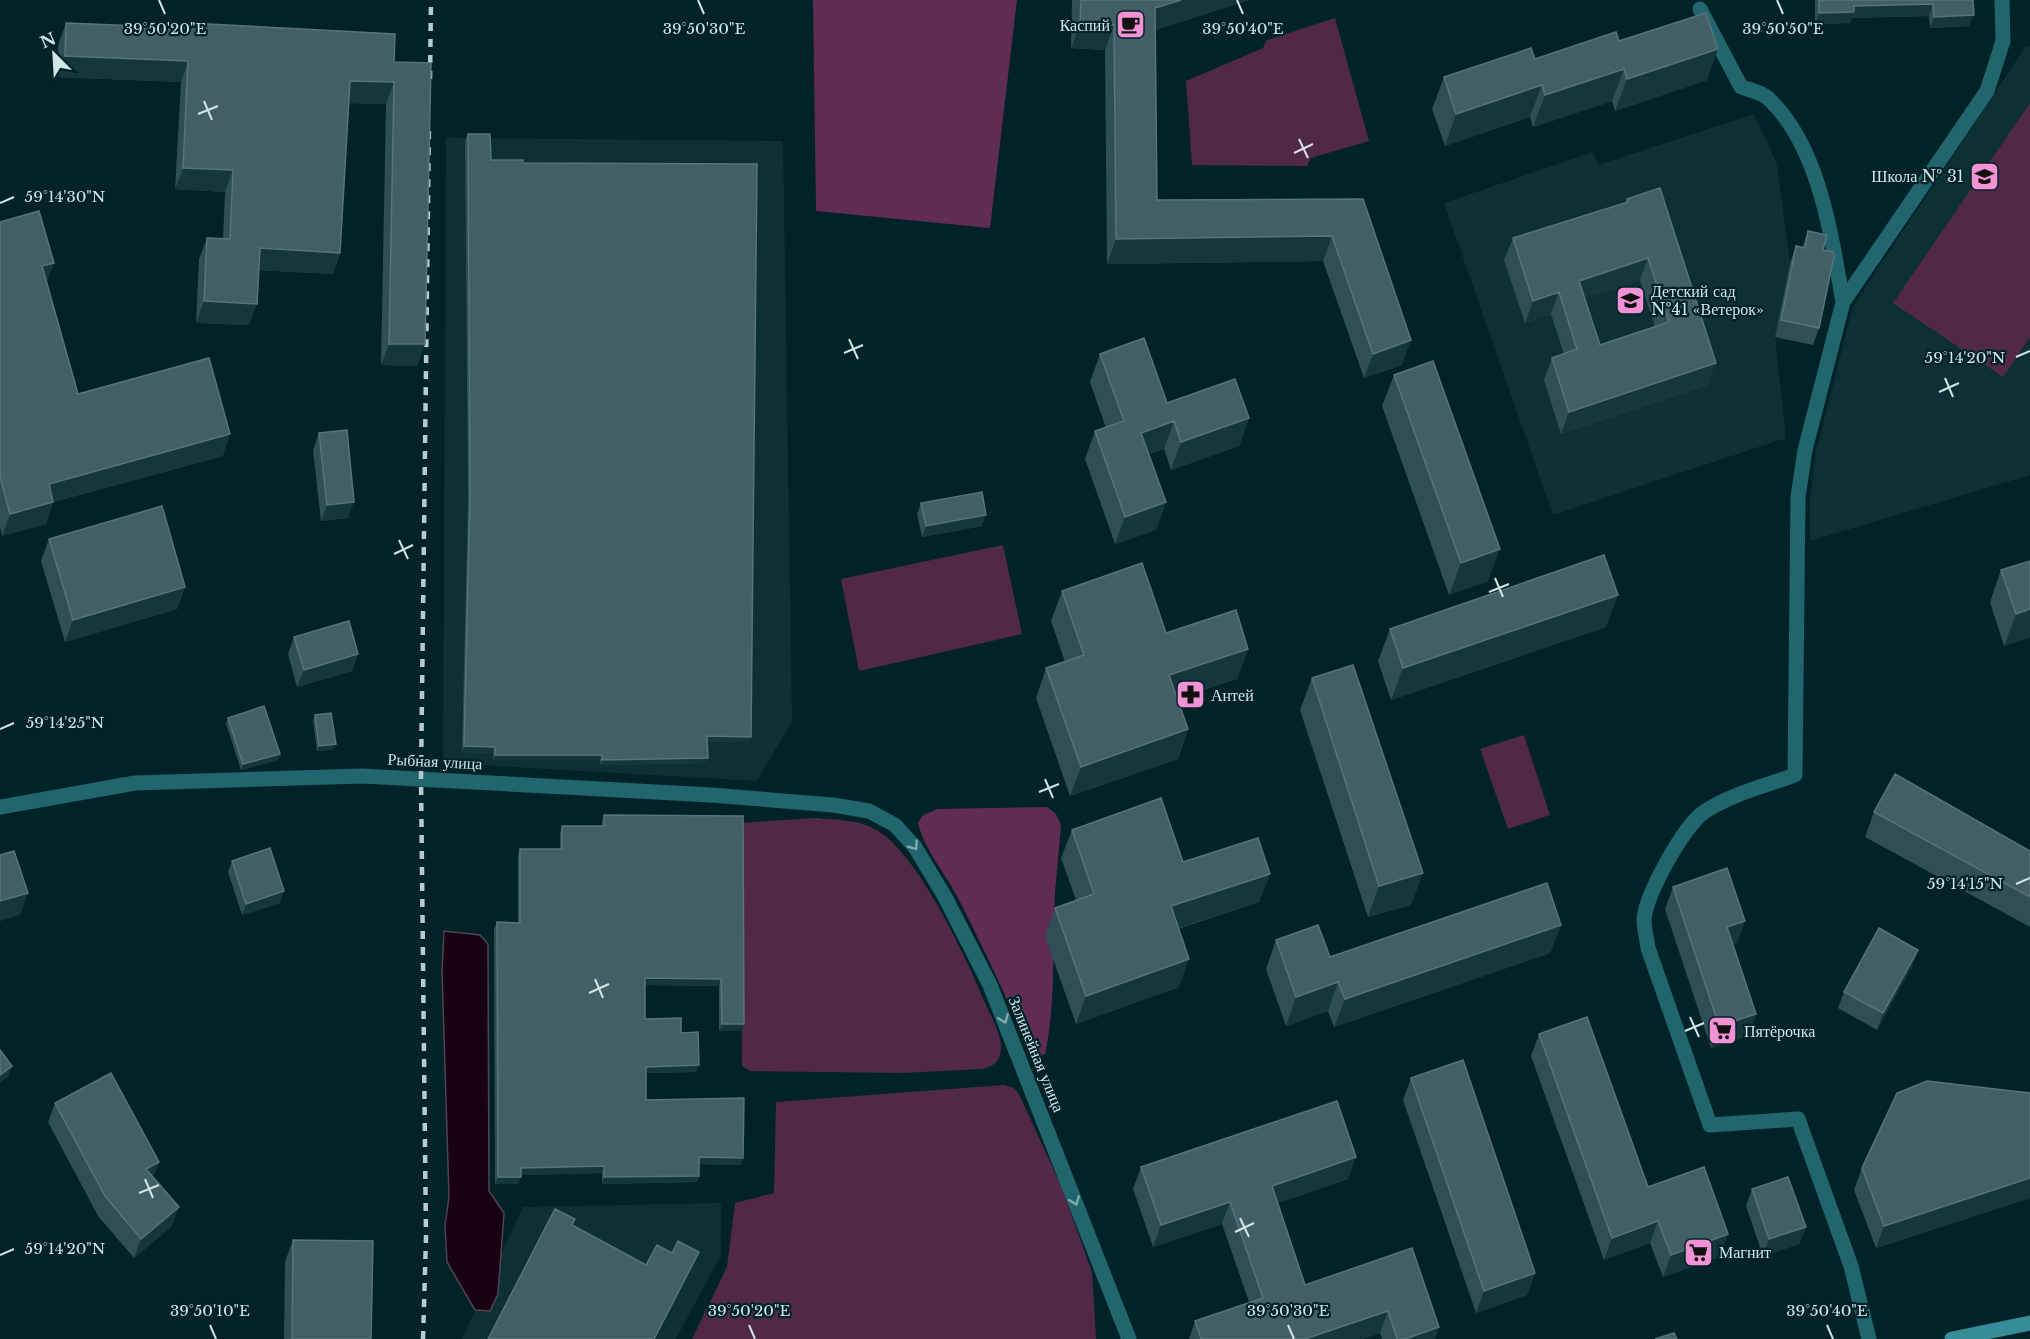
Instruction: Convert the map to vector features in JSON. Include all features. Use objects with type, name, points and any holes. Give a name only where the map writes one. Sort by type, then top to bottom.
[{"type":"main road","points":[[1952,1339],[2030,1323]]},
{"type":"street","points":[[1869,1339],[1851,1266],[1798,1119],[1710,1125],[1648,948],[1644,920],[1656,883],[1682,836],[1703,812],[1737,796],[1795,775],[1798,496],[1805,450],[1843,302],[1987,91],[2003,41],[2002,0]]},
{"type":"street","points":[[1700,9],[1741,87],[1769,98],[1803,143],[1831,233],[1843,302]]},
{"type":"street","name":"Рыбная улица","points":[[0,807],[135,783],[362,776],[711,795],[833,805],[869,811]]},
{"type":"street","name":"Залинейная улица","points":[[869,811],[895,825],[915,847],[945,897],[982,968],[1027,1076],[1129,1339]]},
{"type":"shaded area","points":[[813,0],[1017,0],[990,228],[816,211]]},
{"type":"shaded area","points":[[1335,18],[1369,141],[1311,158],[1307,166],[1192,165],[1186,81],[1263,48],[1267,40]]},
{"type":"shaded area","name":"Школа № 31","points":[[2026,46],[2030,46],[2030,475],[1810,541],[1810,499],[1816,452],[1853,306]]},
{"type":"shaded area","points":[[2030,103],[2030,337],[2003,377],[1893,303]]},
{"type":"shaded area","name":"Детский сад №41 «Ветерок»","points":[[1754,114],[1777,164],[1790,263],[1775,337],[1786,438],[1553,515],[1444,203],[1593,152],[1598,165]]},
{"type":"shaded area","points":[[446,138],[783,141],[792,721],[757,781],[443,763]]},
{"type":"shaded area","points":[[1003,545],[1022,634],[859,671],[841,579]]},
{"type":"shaded area","points":[[1524,735],[1550,815],[1508,829],[1480,749]]},
{"type":"shaded area","points":[[1047,807],[1056,814],[1061,825],[1050,1019],[1045,1054],[1036,1058],[1032,1055],[957,896],[925,843],[918,823],[922,816],[937,809]]},
{"type":"shaded area","points":[[815,818],[870,826],[893,843],[909,862],[925,884],[954,935],[997,1029],[1001,1049],[998,1061],[994,1064],[983,1069],[902,1073],[750,1071],[742,1066],[740,823]]},
{"type":"shaded area","points":[[444,931],[480,935],[488,944],[489,1191],[504,1213],[498,1294],[490,1311],[475,1310],[447,1262],[445,1226],[449,1197],[442,972]]},
{"type":"shaded area","points":[[1004,1085],[1014,1088],[1019,1094],[1062,1188],[1092,1272],[1096,1339],[692,1339],[727,1267],[735,1203],[774,1193],[776,1102]]},
{"type":"shaded area","points":[[721,1203],[721,1255],[676,1339],[462,1339],[523,1207]]},
{"type":"building","points":[[1081,0],[1181,0],[1155,8],[1157,200],[1363,199],[1411,340],[1373,354],[1332,236],[1116,239],[1114,25],[1080,24]]},
{"type":"building","points":[[1819,0],[1973,0],[1974,15],[1934,17],[1933,4],[1854,6],[1854,12],[1819,13]]},
{"type":"building","points":[[1706,13],[1718,49],[1627,79],[1624,69],[1545,95],[1542,85],[1456,114],[1444,77],[1531,48],[1535,59],[1616,32],[1619,41]]},
{"type":"building","points":[[66,23],[190,28],[190,23],[395,34],[394,62],[431,63],[425,344],[389,344],[394,82],[350,81],[340,253],[260,248],[257,304],[204,301],[207,238],[230,239],[233,170],[183,168],[188,61],[65,56]]},
{"type":"building","points":[[468,134],[490,134],[491,160],[523,160],[523,163],[757,164],[751,737],[707,736],[708,758],[602,760],[602,755],[495,755],[495,747],[464,746],[470,495]]},
{"type":"building","points":[[1660,188],[1716,363],[1569,412],[1552,358],[1577,349],[1559,292],[1533,301],[1513,238],[1628,202],[1627,199]],"holes":[[[1648,258],[1669,322],[1600,345],[1579,281]]]},
{"type":"building","points":[[39,211],[54,263],[42,266],[78,394],[209,358],[230,434],[49,484],[53,502],[10,514],[0,477],[0,222]]},
{"type":"building","points":[[1808,231],[1827,235],[1823,250],[1833,252],[1834,256],[1819,328],[1781,320],[1796,246],[1805,248]]},
{"type":"building","points":[[1144,338],[1167,403],[1235,379],[1249,418],[1181,442],[1174,421],[1141,433],[1166,502],[1125,517],[1095,431],[1124,421],[1100,354]]},
{"type":"building","points":[[1433,361],[1500,549],[1461,563],[1394,375]]},
{"type":"building","points":[[347,430],[354,502],[327,505],[319,433]]},
{"type":"building","points":[[982,492],[986,515],[926,526],[921,503]]},
{"type":"building","points":[[162,506],[185,587],[73,620],[49,539]]},
{"type":"building","points":[[1604,555],[1618,595],[1403,668],[1390,629]]},
{"type":"building","points":[[2030,561],[2030,609],[2016,614],[2001,570]]},
{"type":"building","points":[[1142,563],[1166,633],[1236,610],[1248,649],[1169,675],[1188,729],[1081,767],[1046,668],[1084,655],[1062,591]]},
{"type":"building","points":[[349,621],[358,654],[304,670],[294,637]]},
{"type":"building","points":[[1353,665],[1423,873],[1379,886],[1312,678]]},
{"type":"building","points":[[264,706],[280,754],[243,764],[228,718]]},
{"type":"building","points":[[331,713],[336,744],[319,746],[315,715]]},
{"type":"building","points":[[1895,774],[2030,851],[2030,897],[1874,812]]},
{"type":"building","points":[[1161,798],[1183,862],[1258,838],[1270,874],[1171,906],[1189,959],[1086,996],[1055,908],[1094,894],[1072,830]]},
{"type":"building","points":[[604,815],[743,816],[744,1024],[722,1024],[721,979],[645,978],[645,1019],[681,1018],[681,1033],[698,1032],[699,1065],[646,1067],[646,1100],[744,1098],[743,1158],[699,1157],[699,1176],[604,1177],[604,1166],[521,1168],[521,1177],[498,1177],[497,922],[520,923],[520,849],[562,849],[562,826],[604,826]]},
{"type":"building","points":[[270,848],[284,891],[246,904],[232,861]]},
{"type":"building","points":[[14,851],[28,893],[0,901],[0,855]]},
{"type":"building","points":[[1727,868],[1745,921],[1727,927],[1756,1014],[1719,1026],[1673,887]]},
{"type":"building","points":[[1547,883],[1561,925],[1345,999],[1338,982],[1296,997],[1276,940],[1318,925],[1330,957]]},
{"type":"building","points":[[1879,928],[1918,950],[1883,1013],[1844,992]]},
{"type":"building","points":[[1587,1017],[1648,1187],[1704,1167],[1728,1234],[1671,1255],[1658,1221],[1612,1238],[1539,1034]]},
{"type":"building","points":[[0,1050],[12,1066],[0,1075]]},
{"type":"building","points":[[1463,1060],[1535,1273],[1484,1291],[1411,1078]]},
{"type":"building","points":[[111,1073],[159,1162],[146,1169],[179,1207],[141,1239],[105,1196],[55,1103]]},
{"type":"building","points":[[1927,1081],[2030,1093],[2030,1178],[1884,1226],[1862,1168],[1897,1093]]},
{"type":"building","points":[[1337,1101],[1356,1157],[1272,1186],[1305,1285],[1412,1248],[1439,1327],[1405,1339],[1397,1339],[1388,1311],[1305,1339],[1201,1339],[1195,1321],[1263,1298],[1230,1202],[1161,1225],[1141,1167]]},
{"type":"building","points":[[1788,1177],[1806,1227],[1769,1239],[1752,1189]]},
{"type":"building","points":[[555,1209],[575,1219],[572,1225],[646,1265],[657,1245],[672,1253],[678,1241],[699,1252],[654,1339],[488,1339]]},
{"type":"building","points":[[293,1240],[373,1241],[371,1339],[292,1339]]},
{"type":"building","points":[[1674,1333],[1677,1339],[1655,1339]]},
{"type":"railway","points":[[430,79],[431,0]]},
{"type":"railway","points":[[423,1339],[426,1238],[421,778],[429,124]]},
{"type":"place","name":"Каспий","points":[[1131,25]]},
{"type":"place","name":"Школа № 31","points":[[1985,176]]},
{"type":"place","name":"Детский сад №41 «Ветерок»","points":[[1630,300]]},
{"type":"place","name":"Антей","points":[[1190,695]]},
{"type":"place","name":"Пятёрочка","points":[[1723,1031]]},
{"type":"place","name":"Магнит","points":[[1698,1252]]}]
